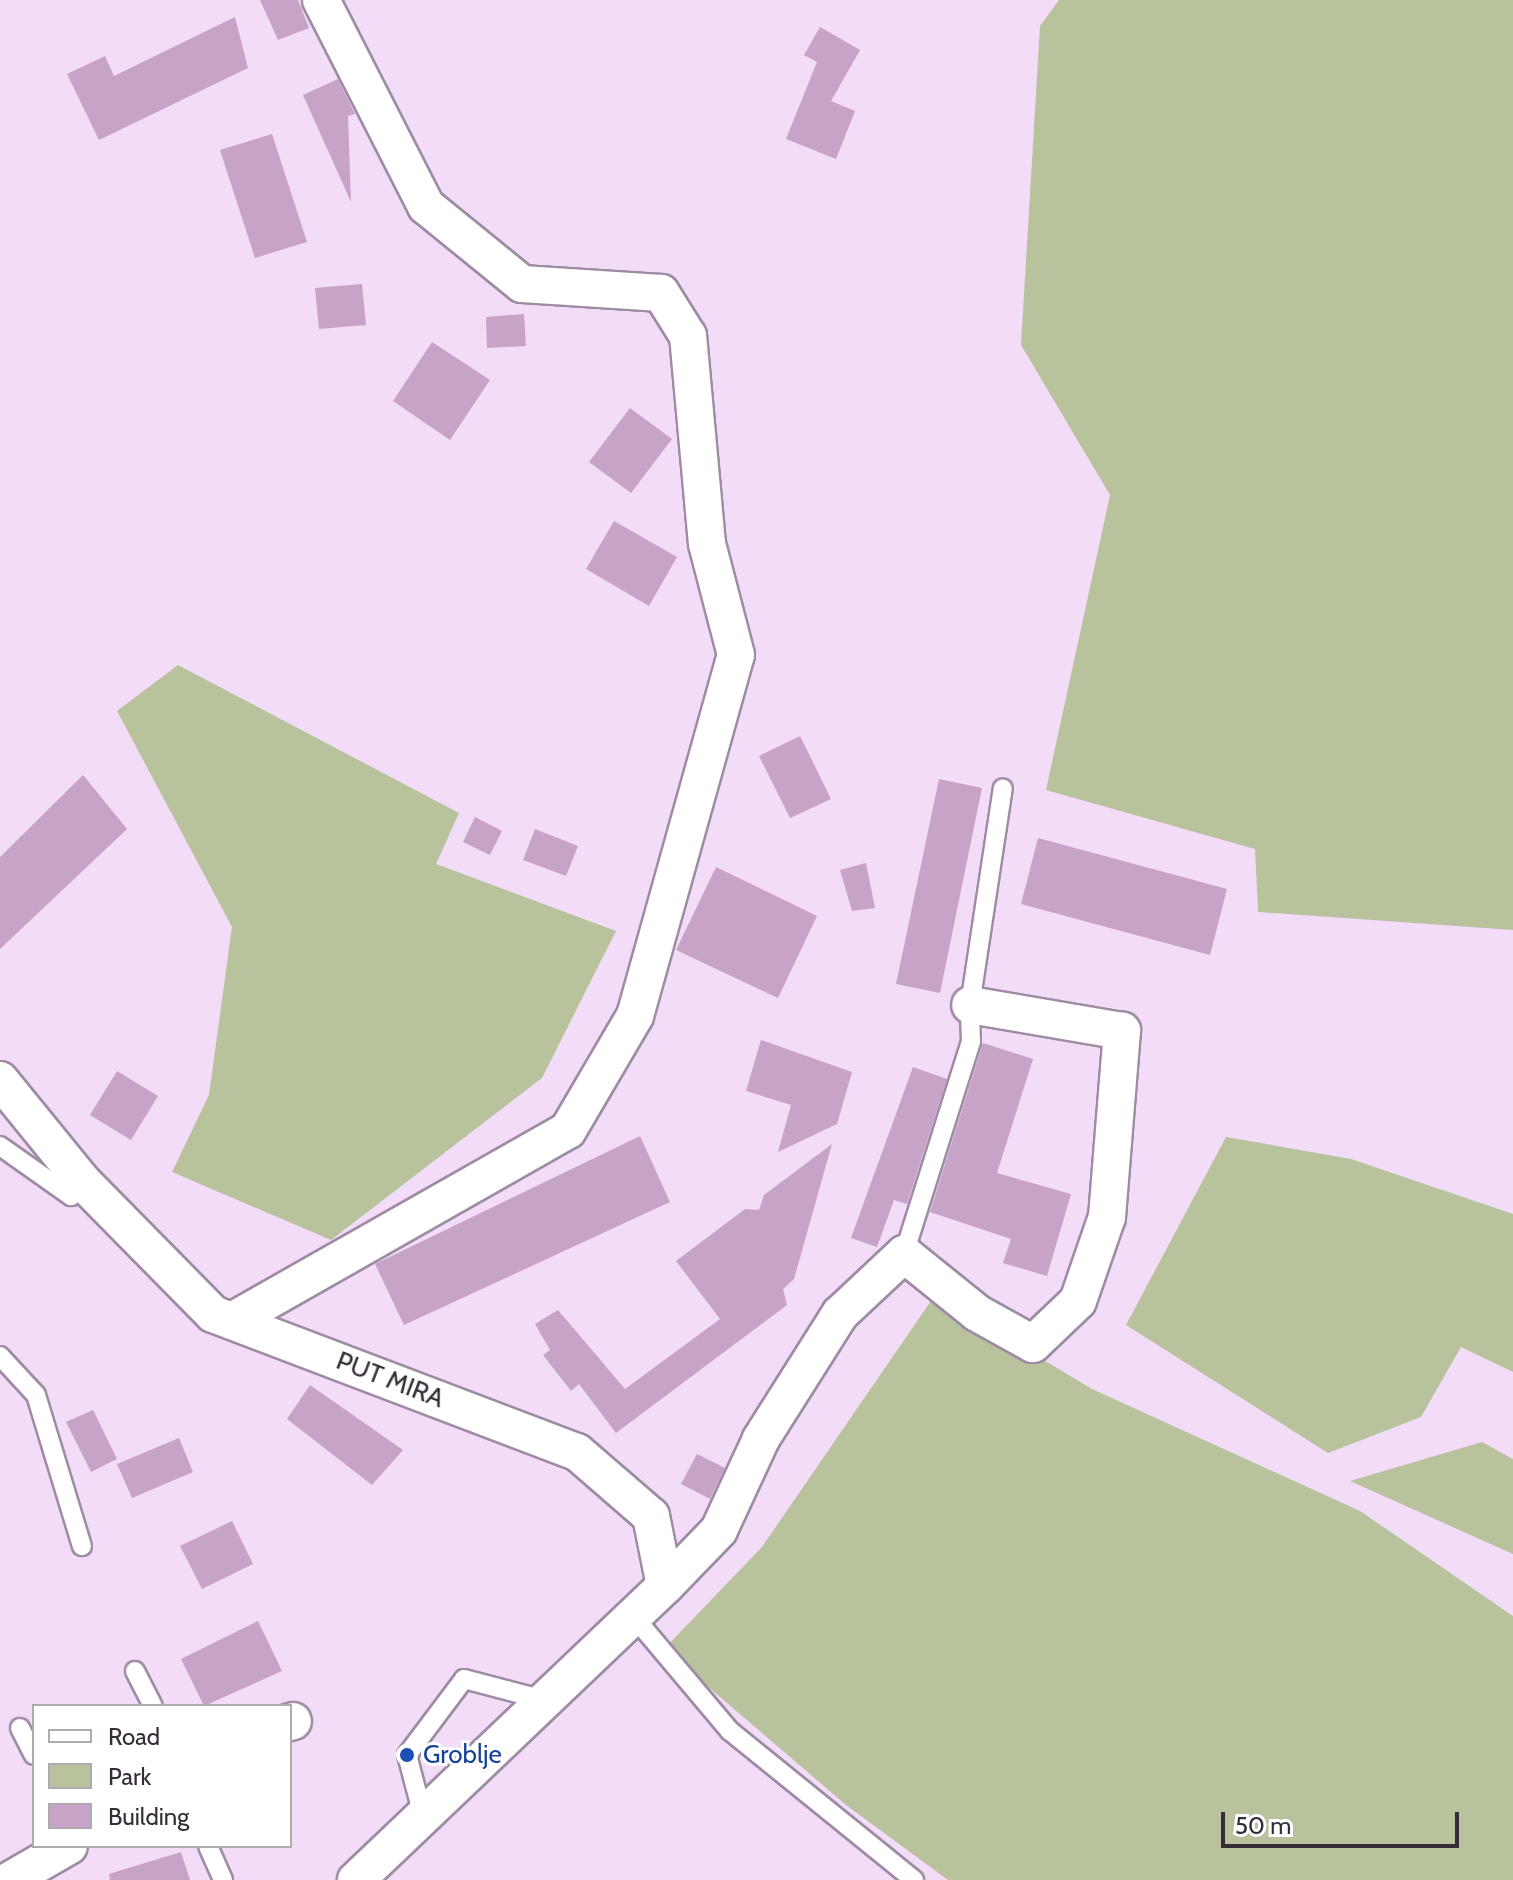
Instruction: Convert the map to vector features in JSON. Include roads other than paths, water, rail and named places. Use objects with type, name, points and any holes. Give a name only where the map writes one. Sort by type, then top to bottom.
[{"type":"street","points":[[232,1321],[568,1130],[635,1016],[736,655],[707,544],[688,336],[661,293],[522,284],[426,206],[321,0]]},
{"type":"street","points":[[356,1880],[422,1812],[560,1692],[719,1530],[761,1439],[840,1314],[904,1254],[977,1313],[1033,1344],[1078,1301],[1107,1217],[1122,1031],[970,1005]]},
{"type":"street","name":"PUT MIRA","points":[[0,1080],[83,1182],[213,1314],[577,1452],[651,1516],[665,1586]]},
{"type":"street","points":[[10,1880],[58,1862]]},
{"type":"lane","points":[[904,1254],[971,1042],[970,1005],[1003,788]]},
{"type":"lane","points":[[0,1146],[71,1196],[83,1182]]},
{"type":"lane","points":[[0,1356],[36,1395],[82,1546]]},
{"type":"lane","points":[[634,1617],[730,1731],[914,1880]]},
{"type":"lane","points":[[135,1671],[152,1704]]},
{"type":"lane","points":[[422,1812],[407,1755],[464,1679],[560,1692]]},
{"type":"lane","points":[[20,1728],[32,1751]]},
{"type":"lane","points":[[209,1848],[223,1880]]},
{"type":"place","name":"Groblje","points":[[407,1755]]}]
